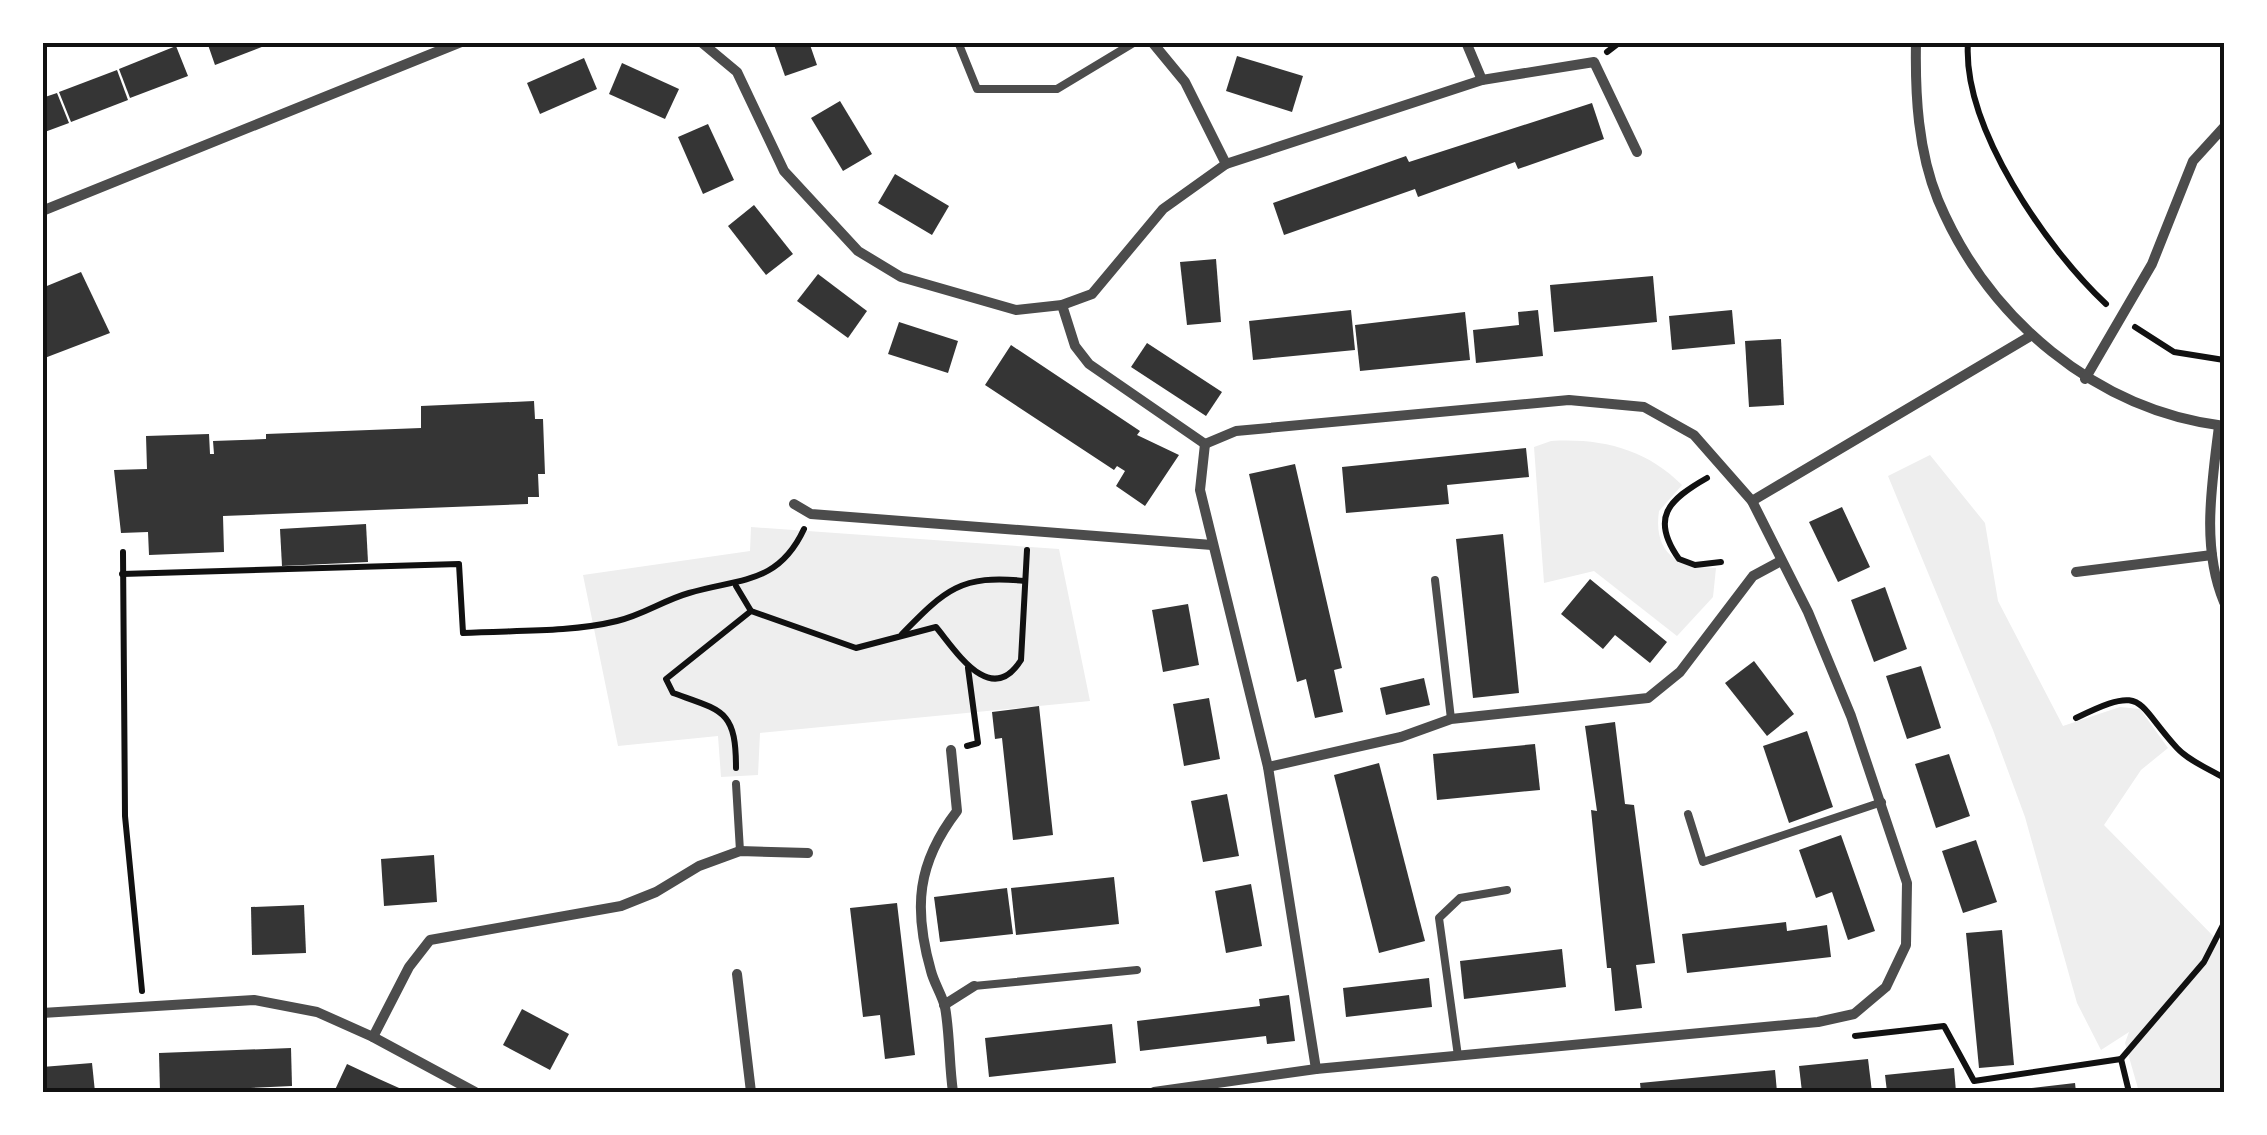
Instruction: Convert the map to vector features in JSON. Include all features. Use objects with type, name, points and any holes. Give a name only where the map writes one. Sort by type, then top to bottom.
[{"type":"street","points":[[42,212],[461,42]]},
{"type":"street","points":[[1152,42],[1184,82],[1226,164]]},
{"type":"street","points":[[1466,42],[1482,80]]},
{"type":"street","points":[[1916,42],[1918,113],[1938,198],[1982,275],[2032,335],[2085,379],[2168,415],[2222,426],[2210,498],[2212,555],[2224,602]]},
{"type":"street","points":[[705,44],[737,72],[784,171],[858,251],[901,277],[1016,310],[1062,305],[1092,294],[1162,209],[1226,164],[1482,80],[1594,62],[1637,152]]},
{"type":"street","points":[[2085,379],[2152,264],[2193,161],[2224,127]]},
{"type":"street","points":[[1062,305],[1075,346],[1089,364],[1205,444]]},
{"type":"street","points":[[1752,501],[2032,335]]},
{"type":"street","points":[[1154,1092],[1316,1069],[1818,1022],[1854,1014],[1886,987],[1906,945],[1907,883],[1882,802],[1808,612],[1779,562],[1752,501],[1694,435],[1644,407],[1569,400],[1236,431],[1205,444]]},
{"type":"street","points":[[1205,444],[1200,490],[1268,766],[1316,1069]]},
{"type":"street","points":[[794,504],[810,514],[1212,545]]},
{"type":"street","points":[[2076,572],[2212,555]]},
{"type":"street","points":[[1268,766],[1401,738],[1451,719],[1648,698],[1680,672],[1753,576],[1779,562]]},
{"type":"street","points":[[951,750],[958,811],[936,838],[921,875],[920,900],[930,970],[944,1005],[954,1092]]},
{"type":"street","points":[[374,1036],[409,967],[430,940],[621,906],[656,892],[698,866],[740,851],[808,853]]},
{"type":"street","points":[[737,974],[750,1092]]},
{"type":"street","points":[[944,1005],[974,986]]},
{"type":"street","points":[[42,1013],[254,1000],[317,1012],[374,1036],[475,1092]]},
{"type":"lane","points":[[958,42],[977,89],[1057,88],[1135,42]]},
{"type":"lane","points":[[1435,580],[1451,719]]},
{"type":"lane","points":[[736,784],[740,851]]},
{"type":"lane","points":[[1688,814],[1703,862],[1882,802]]},
{"type":"lane","points":[[1458,1056],[1439,918],[1460,898],[1506,890]]},
{"type":"lane","points":[[974,986],[1136,970]]},
{"type":"path","points":[[1968,42],[1978,114],[2069,270],[2121,318],[2174,352],[2224,360]]},
{"type":"path","points":[[1721,562],[1695,565],[1680,559],[1664,530],[1665,512],[1675,500],[1725,467]]},
{"type":"path","points":[[122,574],[459,564],[463,633],[616,622],[673,598],[736,586],[786,558],[810,514]]},
{"type":"path","points":[[736,586],[751,611],[856,648],[936,627],[974,675],[990,678],[1016,668],[1021,660],[1028,530]]},
{"type":"path","points":[[124,552],[125,816],[143,1007]]},
{"type":"path","points":[[900,636],[936,598],[960,583],[992,577],[1025,581]]},
{"type":"path","points":[[736,784],[736,731],[730,721],[722,711],[673,693],[666,679],[751,611]]},
{"type":"path","points":[[951,750],[978,743],[968,666]]},
{"type":"path","points":[[2076,718],[2120,699],[2146,705],[2181,753],[2224,778]]},
{"type":"path","points":[[1854,1014],[1856,1038],[1944,1026],[1974,1081],[2121,1059],[2204,962],[2224,923]]},
{"type":"path","points":[[2121,1059],[2129,1092]]},
{"type":"shaded area","points":[[1551,441],[1622,448],[1654,463],[1682,485],[1659,511],[1660,538],[1679,561],[1716,568],[1713,597],[1677,636],[1594,571],[1544,583],[1534,447]]},
{"type":"shaded area","points":[[1930,455],[1985,523],[1998,601],[2063,726],[2120,707],[2140,709],[2168,748],[2141,770],[2104,825],[2224,947],[2224,1092],[2139,1092],[2125,1043],[2129,1032],[2101,1050],[2077,1003],[2025,817],[1888,476]]},
{"type":"shaded area","points":[[751,527],[1059,549],[1090,701],[760,733],[758,775],[721,777],[718,736],[618,746],[583,575],[750,551]]},
{"type":"building","points":[[207,42],[272,42],[272,43],[215,65]]},
{"type":"building","points":[[773,42],[809,42],[817,65],[785,76]]},
{"type":"building","points":[[176,46],[188,76],[130,98],[119,69]]},
{"type":"building","points":[[1237,56],[1303,76],[1292,112],[1226,91]]},
{"type":"building","points":[[584,58],[597,89],[540,114],[527,83]]},
{"type":"building","points":[[622,63],[679,89],[665,119],[609,94]]},
{"type":"building","points":[[117,70],[128,100],[71,122],[59,92]]},
{"type":"building","points":[[57,93],[69,123],[42,133],[42,98]]},
{"type":"building","points":[[840,101],[872,154],[843,171],[811,118]]},
{"type":"building","points":[[1592,103],[1604,139],[1518,169],[1515,162],[1418,197],[1415,189],[1284,235],[1273,203],[1406,156],[1409,162]]},
{"type":"building","points":[[708,124],[734,180],[703,194],[678,137]]},
{"type":"building","points":[[895,174],[949,206],[932,235],[878,203]]},
{"type":"building","points":[[754,205],[793,254],[766,275],[728,226]]},
{"type":"building","points":[[1216,259],[1221,322],[1187,325],[1180,262]]},
{"type":"building","points":[[81,272],[110,333],[42,359],[42,288]]},
{"type":"building","points":[[818,274],[867,311],[848,338],[797,301]]},
{"type":"building","points":[[1653,276],[1657,322],[1554,332],[1550,285]]},
{"type":"building","points":[[1351,310],[1355,350],[1253,360],[1249,321]]},
{"type":"building","points":[[1538,310],[1543,356],[1476,363],[1473,330],[1519,325],[1518,312]]},
{"type":"building","points":[[1732,310],[1735,344],[1672,350],[1669,316]]},
{"type":"building","points":[[1465,312],[1470,360],[1360,371],[1355,325]]},
{"type":"building","points":[[899,322],[958,341],[948,373],[888,354]]},
{"type":"building","points":[[1781,339],[1784,405],[1749,407],[1745,341]]},
{"type":"building","points":[[1147,343],[1222,392],[1206,416],[1131,367]]},
{"type":"building","points":[[1011,345],[1140,431],[1137,435],[1179,455],[1145,506],[1116,486],[1125,471],[1117,466],[1114,470],[985,385]]},
{"type":"building","points":[[534,401],[535,419],[543,419],[545,474],[538,474],[539,497],[528,497],[528,504],[223,516],[224,552],[149,555],[148,532],[121,533],[114,470],[147,469],[146,436],[209,434],[210,454],[214,454],[213,441],[266,439],[266,434],[421,428],[421,406]]},
{"type":"building","points":[[1526,448],[1529,477],[1447,485],[1449,504],[1346,513],[1342,467]]},
{"type":"building","points":[[1295,464],[1342,668],[1334,670],[1343,712],[1315,718],[1306,679],[1297,682],[1249,474]]},
{"type":"building","points":[[1842,507],[1870,567],[1838,582],[1809,522]]},
{"type":"building","points":[[366,524],[368,562],[282,566],[280,529]]},
{"type":"building","points":[[1503,534],[1519,693],[1473,698],[1456,539]]},
{"type":"building","points":[[1590,579],[1667,642],[1650,663],[1615,635],[1603,649],[1561,614]]},
{"type":"building","points":[[1885,587],[1907,649],[1874,662],[1851,600]]},
{"type":"building","points":[[1188,604],[1199,665],[1163,672],[1152,610]]},
{"type":"building","points":[[1754,661],[1794,714],[1767,736],[1725,683]]},
{"type":"building","points":[[1921,666],[1941,728],[1907,739],[1886,676]]},
{"type":"building","points":[[1424,678],[1430,705],[1386,715],[1380,688]]},
{"type":"building","points":[[1209,698],[1220,759],[1184,766],[1173,704]]},
{"type":"building","points":[[1039,706],[1053,835],[1013,840],[1002,738],[995,739],[992,712]]},
{"type":"building","points":[[1615,722],[1625,804],[1634,805],[1655,963],[1636,965],[1642,1008],[1615,1011],[1611,968],[1607,968],[1591,810],[1597,811],[1585,726]]},
{"type":"building","points":[[1807,731],[1833,807],[1789,823],[1763,746]]},
{"type":"building","points":[[1535,744],[1540,790],[1437,800],[1433,754]]},
{"type":"building","points":[[1949,754],[1970,816],[1936,828],[1915,764]]},
{"type":"building","points":[[1379,763],[1425,941],[1379,953],[1334,775]]},
{"type":"building","points":[[1227,794],[1239,856],[1203,862],[1191,801]]},
{"type":"building","points":[[1841,835],[1875,931],[1848,940],[1832,892],[1816,898],[1799,850]]},
{"type":"building","points":[[1976,840],[1997,902],[1963,913],[1942,851]]},
{"type":"building","points":[[434,855],[437,902],[384,906],[381,859]]},
{"type":"building","points":[[1114,877],[1119,924],[1016,935],[1011,888]]},
{"type":"building","points":[[1251,884],[1262,946],[1226,953],[1215,891]]},
{"type":"building","points":[[1007,888],[1013,934],[940,942],[934,897]]},
{"type":"building","points":[[897,903],[915,1055],[885,1059],[880,1015],[863,1017],[850,908]]},
{"type":"building","points":[[304,905],[306,953],[252,955],[251,907]]},
{"type":"building","points":[[1786,922],[1787,931],[1827,925],[1831,957],[1687,973],[1682,934]]},
{"type":"building","points":[[2002,930],[2014,1065],[1979,1068],[1966,933]]},
{"type":"building","points":[[1562,949],[1566,987],[1464,999],[1460,961]]},
{"type":"building","points":[[1429,978],[1432,1007],[1346,1017],[1343,988]]},
{"type":"building","points":[[1289,995],[1295,1041],[1267,1044],[1266,1036],[1140,1051],[1137,1021],[1260,1006],[1259,999]]},
{"type":"building","points":[[522,1009],[569,1034],[550,1070],[503,1045]]},
{"type":"building","points":[[1112,1024],[1116,1063],[989,1077],[985,1038]]},
{"type":"building","points":[[291,1048],[292,1086],[160,1092],[159,1053]]},
{"type":"building","points":[[1868,1059],[1872,1092],[1802,1092],[1799,1066]]},
{"type":"building","points":[[92,1063],[95,1092],[42,1092],[42,1067]]},
{"type":"building","points":[[347,1064],[379,1079],[408,1092],[334,1092]]},
{"type":"building","points":[[1954,1068],[1956,1092],[1887,1092],[1885,1075]]},
{"type":"building","points":[[1775,1070],[1777,1092],[1641,1092],[1640,1083]]},
{"type":"building","points":[[2075,1083],[2076,1092],[2014,1092],[2014,1090]]}]
